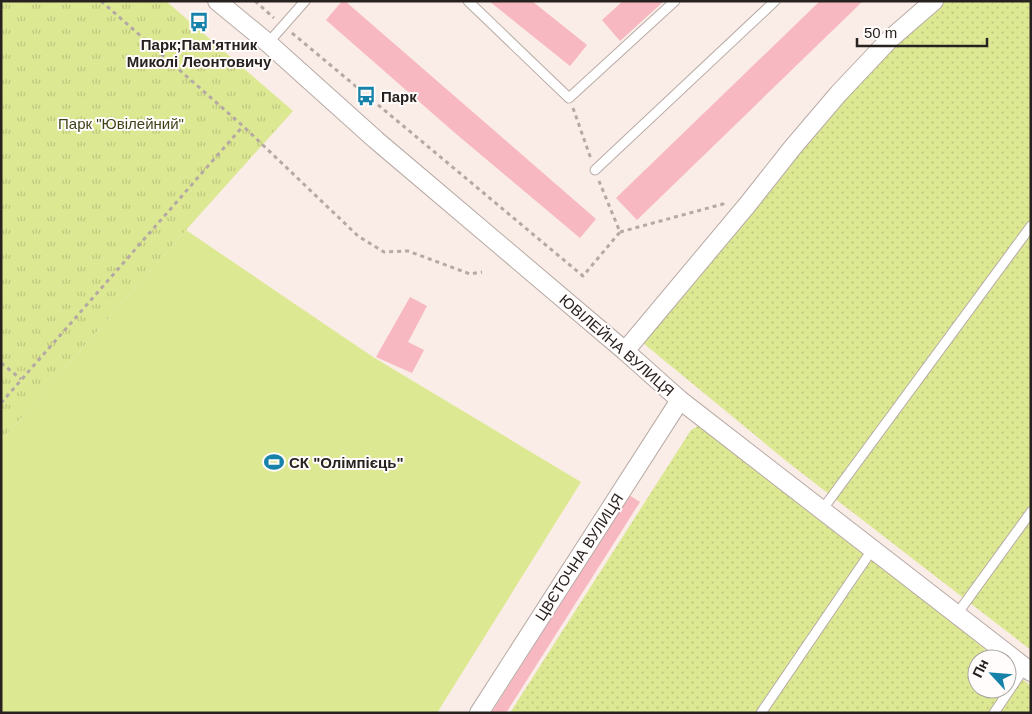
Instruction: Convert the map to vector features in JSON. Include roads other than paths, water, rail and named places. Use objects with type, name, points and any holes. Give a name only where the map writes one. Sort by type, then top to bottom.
[{"type":"street","name":"ЮВІЛЕЙНА ВУЛИЦЯ","points":[[217,1],[680,400],[1028,669]]},
{"type":"street","points":[[625,351],[839,93],[890,39],[934,1]]},
{"type":"street","name":"ЦВЄТОЧНА ВУЛИЦЯ","points":[[479,713],[680,400]]},
{"type":"lane","points":[[268,44],[305,1]]},
{"type":"lane","points":[[468,1],[569,98],[675,1]]},
{"type":"lane","points":[[595,170],[775,1]]},
{"type":"lane","points":[[822,510],[1031,226]]},
{"type":"lane","points":[[957,614],[1031,512]]},
{"type":"lane","points":[[761,713],[872,550]]},
{"type":"lane","points":[[994,713],[1028,669]]},
{"type":"place","name":"Парк;Пам'ятник Миколі Леонтовичу","points":[[199,22]]},
{"type":"place","name":"Парк","points":[[366,96]]},
{"type":"place","name":"СК \"Олімпієць\"","points":[[274,462]]},
{"type":"park label","name":"Парк \"Ювілейний\"","points":[[121,123]]}]
